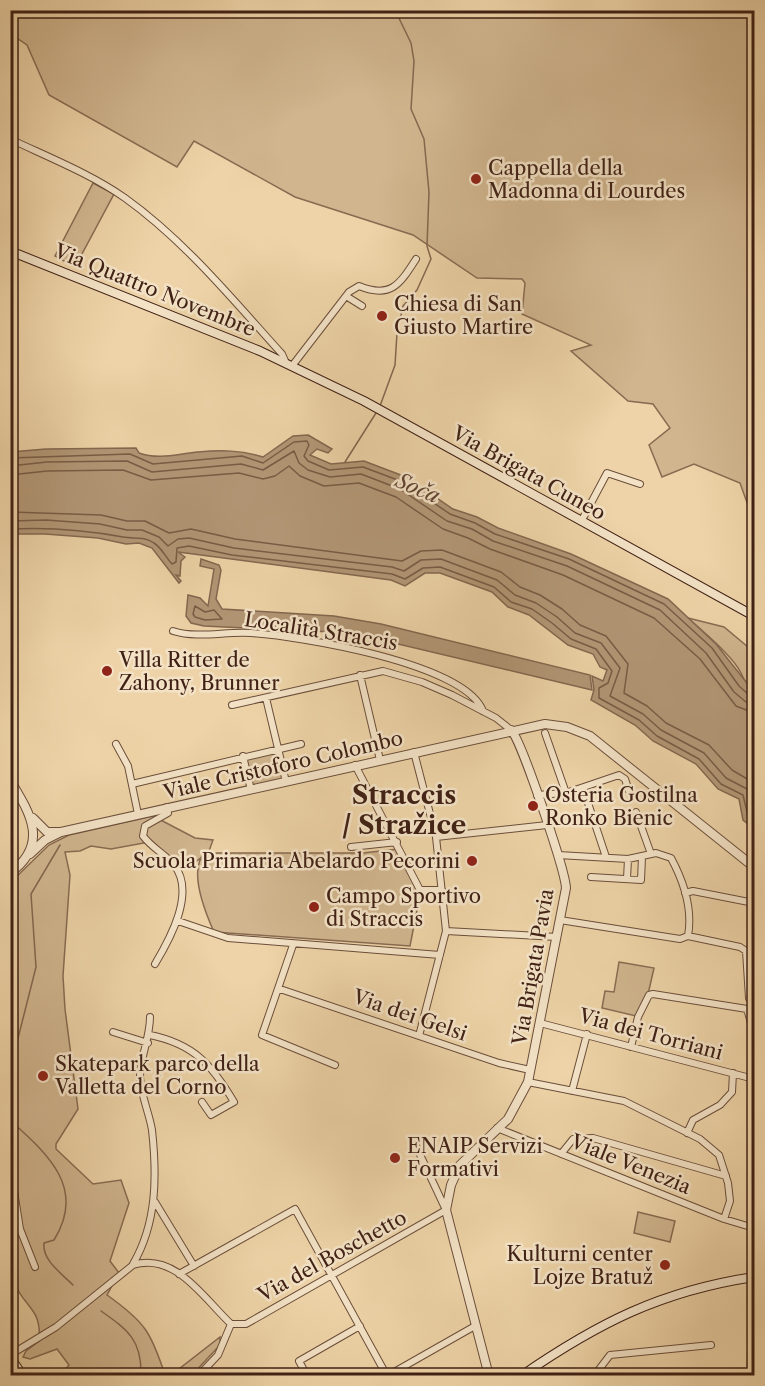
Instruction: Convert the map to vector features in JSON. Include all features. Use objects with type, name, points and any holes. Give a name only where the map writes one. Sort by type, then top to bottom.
[{"type":"main road","name":"Via Quattro Novembre","points":[[10,251],[289,364]]},
{"type":"main road","name":"Via Brigata Cuneo","points":[[289,364],[379,409],[754,616]]},
{"type":"main road","points":[[520,1376],[558,1350],[624,1313],[696,1287],[754,1277]]},
{"type":"main road","points":[[11,1358],[23,1376]]},
{"type":"street","points":[[10,139],[86,176],[123,197],[147,215],[227,292],[289,364],[346,296],[359,286],[372,291],[399,285],[416,259]]},
{"type":"street","points":[[346,296],[362,306]]},
{"type":"street","points":[[582,520],[607,473],[640,484]]},
{"type":"street","name":"Località Straccis","points":[[173,631],[187,635],[266,635],[391,657],[423,668],[457,686],[477,701],[483,711]]},
{"type":"street","points":[[232,705],[374,672],[393,672],[422,682],[483,711],[511,730]]},
{"type":"street","points":[[360,675],[380,760]]},
{"type":"street","points":[[266,698],[286,782]]},
{"type":"street","name":"Viale Cristoforo Colombo","points":[[10,873],[45,840],[61,832],[536,724],[556,725],[590,736],[754,867]]},
{"type":"street","name":"Via Brigata Pavia","points":[[489,1376],[446,1210],[451,1185],[460,1166],[508,1119],[528,1082],[566,888],[558,855],[511,730]]},
{"type":"street","points":[[545,733],[566,793]]},
{"type":"street","points":[[116,744],[128,766],[138,814]]},
{"type":"street","points":[[132,784],[301,744]]},
{"type":"street","points":[[414,752],[436,837],[446,931],[419,1036]]},
{"type":"street","points":[[243,756],[250,790]]},
{"type":"street","points":[[356,765],[420,890],[442,890]]},
{"type":"street","points":[[537,795],[566,793],[619,775],[624,779],[628,791]]},
{"type":"street","points":[[10,780],[32,817],[47,832],[61,832]]},
{"type":"street","points":[[583,788],[606,857]]},
{"type":"street","points":[[155,964],[178,921],[180,878],[174,865],[155,850],[143,836],[145,826],[165,818],[168,813],[167,807]]},
{"type":"street","points":[[636,812],[651,854]]},
{"type":"street","points":[[30,854],[33,837],[32,817]]},
{"type":"street","points":[[436,837],[547,825]]},
{"type":"street","points":[[351,847],[397,842]]},
{"type":"street","points":[[558,855],[628,859],[651,854],[671,858],[691,913],[688,936]]},
{"type":"street","points":[[591,877],[641,880],[642,856]]},
{"type":"street","points":[[627,879],[628,859]]},
{"type":"street","points":[[685,893],[693,891],[754,903]]},
{"type":"street","points":[[561,920],[680,939],[688,936],[740,947],[746,951],[749,998]]},
{"type":"street","points":[[178,921],[228,938],[440,955]]},
{"type":"street","points":[[446,931],[557,937]]},
{"type":"street","points":[[293,945],[280,989],[262,1035],[335,1065]]},
{"type":"street","name":"Via dei Gelsi","points":[[280,989],[500,1063],[530,1070]]},
{"type":"street","points":[[632,1047],[638,1017],[649,995],[653,994],[747,1009],[754,1033]]},
{"type":"street","points":[[13,1376],[11,1358],[56,1327],[133,1265],[150,1228],[155,1202],[152,1130],[140,1075],[149,1039],[150,1017]]},
{"type":"street","name":"Via dei Torriani","points":[[540,1023],[754,1079]]},
{"type":"street","points":[[113,1032],[149,1039],[165,1038],[199,1055],[212,1068],[234,1102],[211,1115],[202,1102]]},
{"type":"street","points":[[572,1091],[586,1034]]},
{"type":"street","points":[[687,1133],[693,1120],[720,1105],[732,1092],[734,1073]]},
{"type":"street","points":[[528,1082],[624,1101],[700,1139],[718,1155],[726,1176],[730,1202],[724,1219]]},
{"type":"street","name":"Viale Venezia","points":[[497,1128],[724,1219],[754,1228]]},
{"type":"street","points":[[561,1154],[573,1139],[593,1138],[726,1176]]},
{"type":"street","points":[[415,1144],[446,1210]]},
{"type":"street","points":[[10,1182],[14,1191],[20,1229],[35,1267]]},
{"type":"street","points":[[10,1199],[14,1191]]},
{"type":"street","points":[[155,1202],[194,1266]]},
{"type":"street","points":[[179,1274],[295,1209],[387,1376],[475,1326]]},
{"type":"street","name":"Via del Boschetto","points":[[231,1324],[246,1324],[446,1210]]},
{"type":"street","points":[[133,1265],[157,1262],[179,1274],[231,1324],[218,1355],[202,1372]]},
{"type":"street","points":[[10,1286],[13,1293],[10,1295]]},
{"type":"street","points":[[307,1376],[299,1360],[360,1326]]},
{"type":"street","points":[[594,1376],[610,1355],[711,1346]]},
{"type":"shaded area","points":[[10,11],[754,11],[754,522],[740,483],[694,464],[662,477],[649,445],[670,428],[653,404],[628,401],[571,351],[591,345],[522,314],[525,283],[522,279],[477,278],[413,235],[295,197],[194,141],[177,167],[49,95],[27,45],[11,34]]},
{"type":"shaded area","points":[[93,183],[114,194],[75,267],[55,256]]},
{"type":"shaded area","points":[[688,618],[724,627],[754,652],[754,692],[731,659]]},
{"type":"shaded area","points":[[278,748],[286,782],[251,790],[243,756]]},
{"type":"shaded area","points":[[153,816],[195,838],[213,840],[209,851],[187,869],[149,842],[111,849],[91,846],[80,851],[65,852],[70,875],[63,976],[78,1109],[56,1144],[56,1149],[93,1184],[121,1180],[129,1203],[110,1261],[119,1273],[107,1295],[130,1313],[145,1329],[151,1338],[165,1375],[61,1375],[69,1365],[57,1349],[30,1359],[23,1357],[26,1351],[39,1341],[38,1322],[36,1315],[14,1283],[9,1263],[11,1226],[18,1195],[10,1178],[11,882],[49,845],[69,835]]},
{"type":"shaded area","points":[[398,849],[420,895],[410,946],[214,932],[199,886],[200,860],[216,853],[363,853]]},
{"type":"shaded area","points":[[619,962],[654,968],[649,990],[636,1016],[602,1008],[605,991],[614,992]]},
{"type":"shaded area","points":[[638,1212],[675,1221],[670,1242],[634,1233]]},
{"type":"shaded area","points":[[220,1337],[220,1345],[192,1375],[170,1376]]},
{"type":"water","name":"Soča","points":[[308,435],[332,449],[328,453],[317,449],[310,455],[331,464],[364,461],[406,477],[453,509],[571,554],[668,599],[716,644],[754,692],[754,829],[743,820],[739,799],[718,789],[696,764],[653,741],[635,725],[591,700],[594,690],[592,676],[603,681],[607,670],[600,667],[593,654],[568,645],[529,615],[508,607],[492,592],[440,573],[425,573],[405,586],[391,580],[178,552],[185,557],[181,561],[180,576],[176,575],[181,581],[179,583],[152,548],[139,543],[126,544],[98,538],[45,534],[11,534],[11,452],[46,449],[136,448],[139,453],[154,456],[223,451],[263,457],[293,436]]},
{"type":"water","points":[[201,559],[219,565],[221,570],[216,599],[222,609],[334,616],[381,624],[590,675],[592,690],[377,639],[332,632],[204,626],[191,623],[186,616],[188,595],[200,598],[208,606],[214,569],[200,566]]},
{"type":"waterway","points":[[380,406],[395,365],[397,333],[403,306],[417,290],[431,259],[427,246],[429,192],[424,139],[411,109],[414,61],[411,43],[395,10]]},
{"type":"waterway","points":[[345,462],[376,413]]},
{"type":"waterway","points":[[10,1070],[36,967],[31,894],[60,845]]},
{"type":"waterway","points":[[10,1115],[12,1122],[50,1160],[65,1189],[66,1205],[63,1222],[54,1240],[44,1243],[44,1249],[53,1266],[73,1285]]},
{"type":"waterway","points":[[101,1311],[132,1337],[139,1353],[141,1376]]},
{"type":"place","name":"Cappella della Madonna di Lourdes","points":[[476,179]]},
{"type":"place","name":"Chiesa di San Giusto Martire","points":[[382,316]]},
{"type":"place","name":"Villa Ritter de Zahony, Brunner","points":[[107,671]]},
{"type":"place","name":"Osteria Gostilna Ronko Bienic","points":[[533,806]]},
{"type":"place","name":"Scuola Primaria Abelardo Pecorini","points":[[472,861]]},
{"type":"place","name":"Campo Sportivo di Straccis","points":[[314,907]]},
{"type":"place","name":"Skatepark parco della Valletta del Corno","points":[[43,1076]]},
{"type":"place","name":"ENAIP Servizi Formativi","points":[[395,1158]]},
{"type":"place","name":"Kulturni center Lojze Bratuž","points":[[665,1265]]},
{"type":"district","name":"Straccis / Stražice","points":[[404,810]]}]
